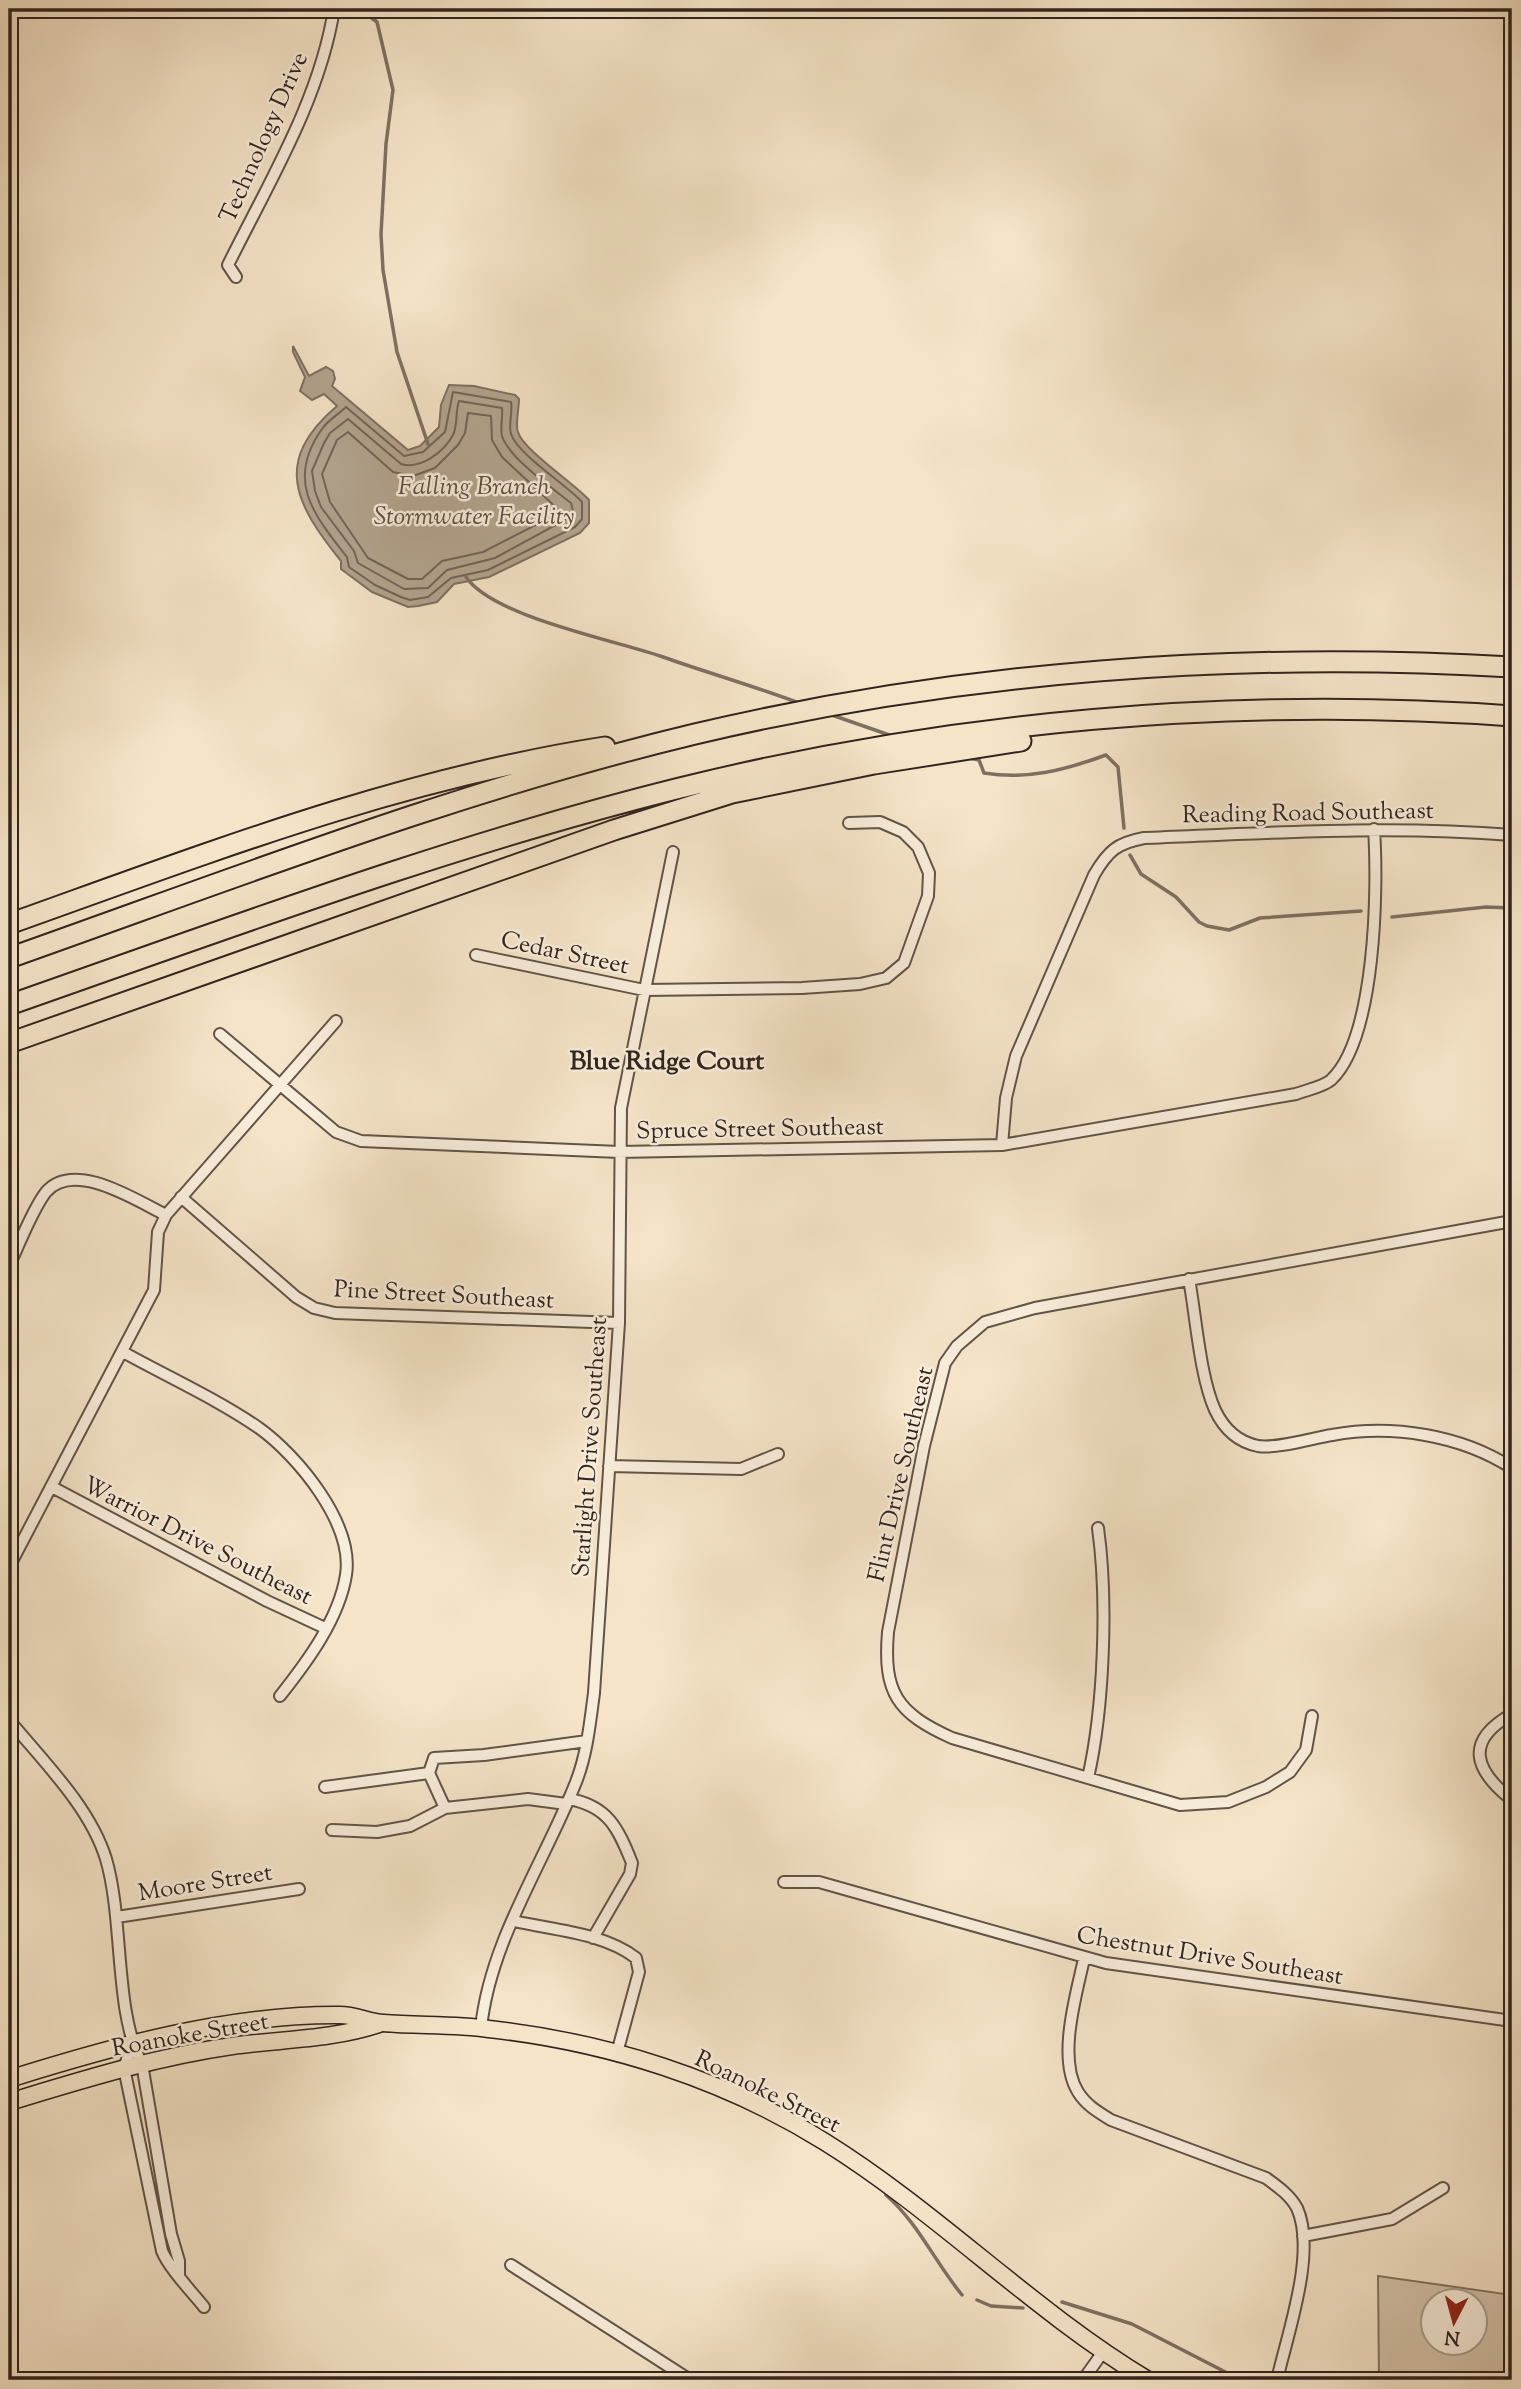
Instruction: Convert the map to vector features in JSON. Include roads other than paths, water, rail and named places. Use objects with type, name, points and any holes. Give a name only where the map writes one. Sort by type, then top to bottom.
[{"type":"highway","points":[[9,923],[278,829],[416,786],[530,759],[696,734],[929,691],[1103,671],[1310,662],[1512,667]]},
{"type":"highway","points":[[9,1005],[469,848],[681,788],[900,744],[1058,724],[1170,715],[1333,710],[1512,716]]},
{"type":"highway","points":[[9,1043],[589,839],[732,793],[874,764],[1170,715]]},
{"type":"highway","points":[[9,958],[459,800],[696,734]]},
{"type":"main road","name":"Roanoke Street","points":[[9,2080],[132,2045],[240,2024],[343,2015],[382,2023],[481,2028],[543,2036],[617,2053],[717,2087],[816,2136],[876,2175],[1062,2325],[1148,2380]]},
{"type":"main road","name":"Roanoke Street","points":[[9,2102],[142,2064],[230,2046],[345,2035],[382,2023]]},
{"type":"street","name":"Technology Drive","points":[[236,277],[228,265],[290,138],[323,60],[334,9]]},
{"type":"street","name":"Cedar Street","points":[[476,955],[644,990],[802,988],[860,984],[886,978],[904,962],[928,896],[929,873],[918,847],[903,832],[880,822],[849,823]]},
{"type":"street","name":"Reading Road Southeast","points":[[1002,1145],[1006,1098],[1016,1056],[1089,887],[1108,852],[1124,842],[1144,838],[1374,829],[1512,835]]},
{"type":"street","name":"Spruce Street Southeast","points":[[220,1034],[336,1132],[361,1141],[619,1152],[1002,1145],[1296,1094],[1330,1081],[1350,1051],[1374,951],[1377,870],[1374,829]]},
{"type":"street","name":"Starlight Drive Southeast","points":[[481,2028],[493,1971],[568,1802],[587,1741],[594,1693],[619,1323],[622,1249],[619,1152],[621,1108],[673,852]]},
{"type":"street","points":[[9,1567],[154,1290],[159,1232],[166,1215],[336,1021]]},
{"type":"street","points":[[9,1266],[47,1191],[72,1180],[101,1182],[166,1215]]},
{"type":"street","name":"Pine Street Southeast","points":[[181,1197],[296,1297],[314,1308],[335,1313],[619,1323]]},
{"type":"street","name":"Flint Drive Southeast","points":[[1312,1716],[1306,1750],[1290,1772],[1266,1787],[1228,1802],[1180,1805],[952,1738],[922,1724],[903,1709],[890,1688],[885,1660],[888,1632],[924,1446],[945,1363],[957,1346],[985,1322],[1035,1308],[1512,1222]]},
{"type":"street","points":[[1189,1279],[1214,1409],[1232,1434],[1244,1442],[1262,1447],[1344,1432],[1404,1432],[1473,1449],[1512,1468]]},
{"type":"street","points":[[123,1352],[260,1429],[305,1473],[335,1519],[345,1546],[346,1573],[340,1602],[298,1674],[280,1696]]},
{"type":"street","points":[[609,1466],[741,1469],[778,1454]]},
{"type":"street","name":"Warrior Drive Southeast","points":[[52,1487],[232,1583],[325,1628]]},
{"type":"street","points":[[1088,1778],[1100,1696],[1102,1558],[1098,1528]]},
{"type":"street","points":[[1512,1714],[1496,1723],[1483,1738],[1480,1758],[1484,1775],[1512,1800]]},
{"type":"street","points":[[9,1720],[73,1800],[99,1839],[107,1861],[117,1917],[132,2045],[142,2064],[171,2234],[179,2261],[179,2274]]},
{"type":"street","points":[[445,1808],[429,1773],[434,1758],[484,1755],[587,1741]]},
{"type":"street","points":[[325,1787],[429,1773]]},
{"type":"street","points":[[332,1830],[377,1832],[410,1826],[445,1808],[528,1800],[587,1802],[604,1812],[632,1863],[629,1874],[593,1938]]},
{"type":"street","name":"Chestnut Drive Southeast","points":[[784,1882],[819,1882],[1084,1959],[1144,1970],[1512,2021]]},
{"type":"street","name":"Moore Street","points":[[117,1917],[299,1889]]},
{"type":"street","points":[[514,1921],[593,1938],[626,1950],[636,1958],[639,1972],[617,2053]]},
{"type":"street","points":[[1084,1959],[1070,2036],[1070,2069],[1077,2091],[1092,2108],[1111,2120],[1266,2178],[1284,2192],[1296,2207],[1303,2236],[1301,2267],[1277,2380]]},
{"type":"street","points":[[132,2045],[124,2068],[162,2250],[168,2265],[179,2274],[204,2307]]},
{"type":"street","points":[[1303,2236],[1392,2219],[1443,2188]]},
{"type":"street","points":[[511,2265],[691,2380]]},
{"type":"street","points":[[1083,2380],[1103,2352]]},
{"type":"water","name":"Falling Branch Stormwater Facility","points":[[293,346],[309,376],[326,367],[333,371],[335,379],[332,386],[408,450],[420,446],[439,427],[441,405],[449,385],[474,386],[515,395],[519,399],[517,425],[522,439],[589,500],[589,523],[580,533],[489,577],[454,584],[437,602],[408,607],[372,592],[341,569],[341,561],[302,501],[297,483],[298,464],[304,445],[317,426],[337,406],[324,394],[312,400],[300,391],[305,377],[293,352]]},
{"type":"waterway","points":[[360,9],[377,22],[393,90],[386,144],[381,234],[383,270],[397,352],[428,444]]},
{"type":"waterway","points":[[466,577],[480,591],[501,604],[557,626],[663,657],[799,703]]},
{"type":"waterway","points":[[829,714],[895,737]]},
{"type":"waterway","points":[[969,758],[979,760],[984,773],[1016,775],[1061,769],[1106,755],[1118,767],[1124,828]]},
{"type":"waterway","points":[[1130,855],[1141,874],[1176,897],[1199,922],[1207,926],[1229,930],[1260,918],[1361,911]]},
{"type":"waterway","points":[[1392,917],[1486,907],[1512,908]]},
{"type":"waterway","points":[[886,2195],[908,2218],[962,2295]]},
{"type":"waterway","points":[[977,2300],[991,2306],[1023,2308]]},
{"type":"waterway","points":[[1062,2302],[1132,2324],[1241,2380]]},
{"type":"district","name":"Blue Ridge Court","points":[[667,1060]]}]
